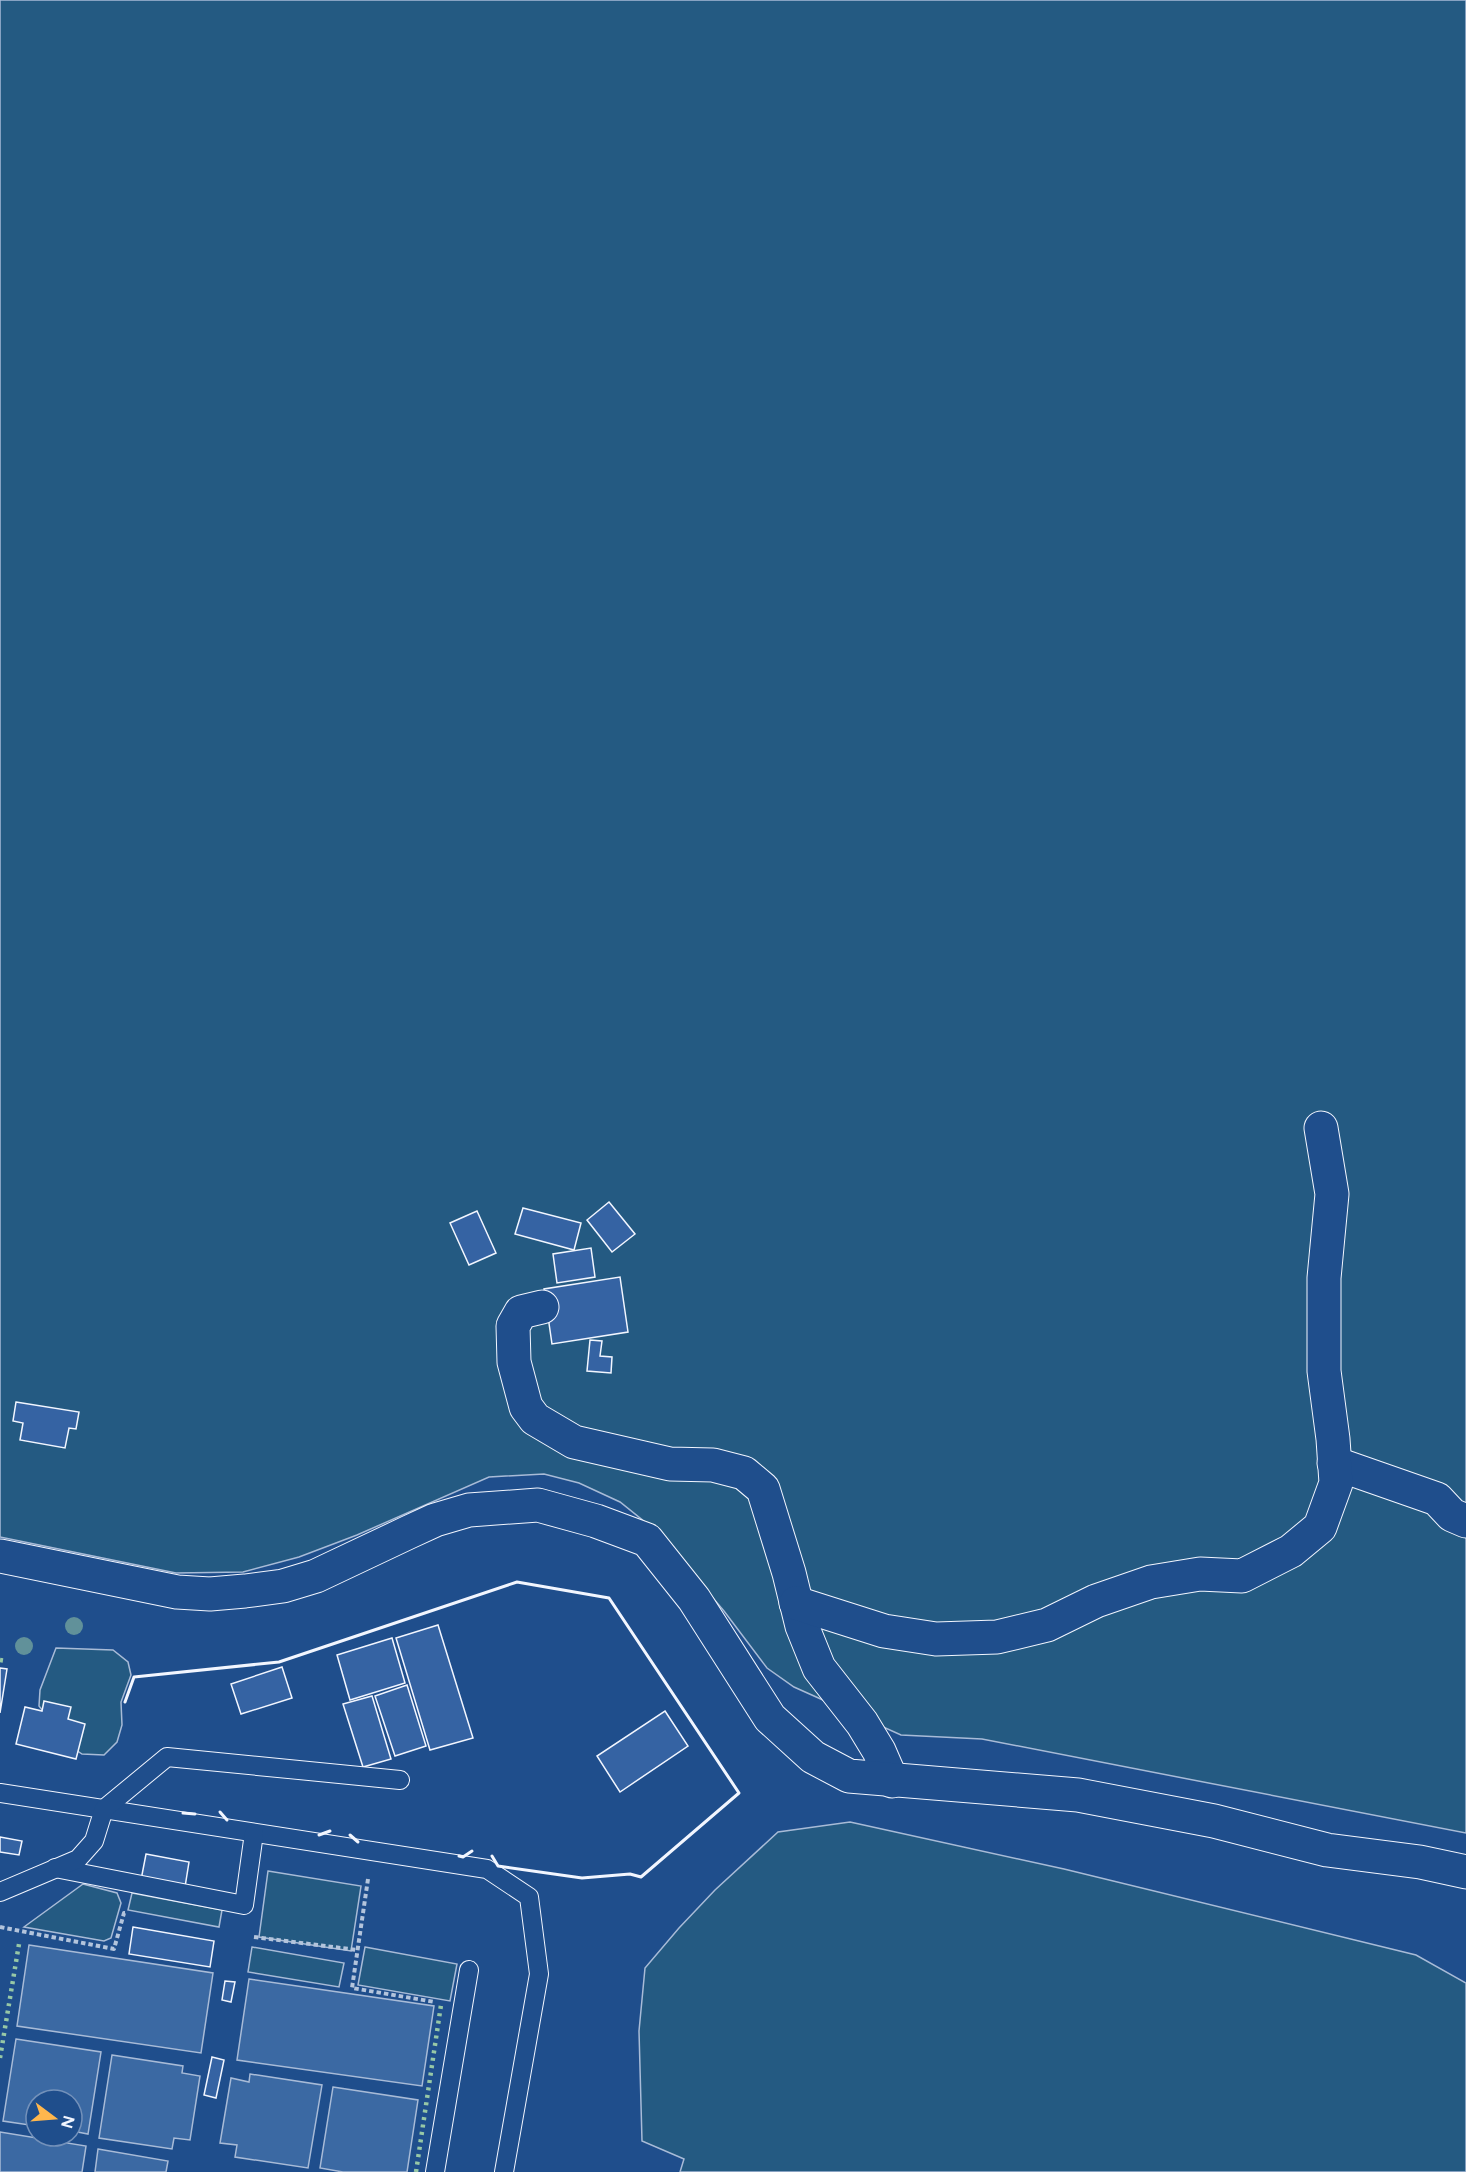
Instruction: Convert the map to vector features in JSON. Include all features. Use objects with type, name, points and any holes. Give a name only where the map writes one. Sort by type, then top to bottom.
[{"type":"street","points":[[796,1603],[884,1631],[936,1639],[997,1637],[1047,1625],[1096,1601],[1151,1582],[1200,1574],[1242,1576],[1291,1551],[1320,1527],[1336,1483],[1324,1371],[1324,1278],[1332,1194],[1321,1128]]},
{"type":"street","points":[[542,1307],[521,1312],[513,1326],[514,1362],[526,1407],[535,1419],[574,1442],[670,1464],[713,1465],[744,1473],[763,1489],[802,1626],[819,1668],[862,1723],[879,1751],[892,1781]]},
{"type":"street","points":[[1335,1463],[1437,1499],[1452,1515],[1466,1521]]},
{"type":"street","points":[[0,1556],[177,1592],[210,1594],[245,1591],[283,1586],[316,1576],[435,1520],[469,1510],[538,1505],[596,1521],[647,1540],[694,1599],[770,1718],[813,1757],[849,1776],[1078,1795],[1214,1821],[1327,1850],[1420,1862],[1466,1872]]},
{"type":"lane","points":[[0,1892],[78,1859],[94,1841],[104,1809],[168,1757],[400,1780]]},
{"type":"lane","points":[[0,1793],[487,1869],[529,1897],[539,1974],[504,2172]]},
{"type":"lane","points":[[55,1868],[244,1905],[254,1833]]},
{"type":"lane","points":[[435,2172],[469,1970]]},
{"type":"path","points":[[372,1851],[352,1988],[463,2007]]},
{"type":"path","points":[[0,1927],[114,1949],[124,1913],[135,1915]]},
{"type":"path","points":[[254,1937],[357,1950]]},
{"type":"shaded area","points":[[0,0],[1466,0],[1466,1833],[982,1739],[901,1735],[794,1687],[767,1668],[724,1611],[655,1530],[620,1502],[579,1483],[544,1474],[489,1477],[357,1535],[299,1557],[243,1572],[176,1573],[0,1537]]},
{"type":"shaded area","points":[[56,1648],[113,1650],[128,1662],[131,1675],[121,1702],[122,1725],[117,1742],[104,1755],[82,1754],[73,1748],[39,1706],[40,1690]]},
{"type":"shaded area","points":[[850,1822],[1064,1869],[1416,1955],[1466,1983],[1466,2172],[680,2172],[684,2159],[642,2141],[639,2031],[645,1968],[715,1890],[778,1832]]},
{"type":"shaded area","points":[[268,1871],[361,1886],[351,1951],[259,1937]]},
{"type":"shaded area","points":[[83,1884],[117,1893],[121,1903],[111,1938],[104,1941],[24,1927]]},
{"type":"shaded area","points":[[132,1893],[222,1910],[219,1927],[128,1910]]},
{"type":"shaded area","points":[[29,1945],[213,1973],[201,2053],[17,2026]]},
{"type":"shaded area","points":[[252,1947],[344,1963],[339,1987],[248,1972]]},
{"type":"shaded area","points":[[365,1947],[457,1964],[450,2001],[358,1985]]},
{"type":"shaded area","points":[[249,1979],[434,2006],[422,2086],[237,2060]]},
{"type":"shaded area","points":[[16,2039],[101,2052],[88,2134],[84,2133],[84,2088],[24,2088],[24,2124],[3,2121]]},
{"type":"shaded area","points":[[112,2055],[183,2066],[182,2073],[200,2076],[190,2140],[174,2138],[172,2149],[99,2138]]},
{"type":"shaded area","points":[[250,2074],[322,2085],[308,2168],[235,2157],[237,2145],[220,2143],[231,2078],[249,2082]]},
{"type":"shaded area","points":[[333,2087],[418,2100],[407,2172],[343,2172],[320,2168]]},
{"type":"shaded area","points":[[0,2132],[24,2136],[24,2148],[84,2148],[86,2146],[82,2172],[0,2172]]},
{"type":"shaded area","points":[[98,2149],[168,2161],[166,2172],[95,2172]]},
{"type":"building","points":[[609,1202],[635,1234],[612,1252],[587,1220]]},
{"type":"building","points":[[523,1208],[581,1223],[574,1250],[515,1234]]},
{"type":"building","points":[[477,1211],[496,1253],[469,1265],[450,1223]]},
{"type":"building","points":[[591,1248],[595,1277],[557,1283],[553,1254]]},
{"type":"building","points":[[620,1277],[628,1332],[552,1344],[544,1289]]},
{"type":"building","points":[[590,1340],[602,1341],[600,1356],[612,1357],[611,1373],[587,1371]]},
{"type":"building","points":[[16,1402],[79,1412],[76,1429],[69,1428],[65,1448],[20,1440],[23,1423],[13,1421]]},
{"type":"building","points":[[438,1625],[473,1738],[430,1750],[396,1638]]},
{"type":"building","points":[[392,1638],[405,1683],[350,1700],[337,1655]]},
{"type":"building","points":[[282,1667],[292,1698],[241,1714],[231,1684]]},
{"type":"building","points":[[0,1668],[7,1669],[0,1713]]},
{"type":"building","points":[[407,1685],[426,1746],[395,1756],[375,1696]]},
{"type":"building","points":[[372,1696],[391,1759],[363,1767],[343,1704]]},
{"type":"building","points":[[44,1701],[71,1707],[68,1719],[85,1724],[76,1759],[16,1744],[25,1707],[42,1711]]},
{"type":"building","points":[[665,1711],[688,1746],[620,1792],[597,1756]]},
{"type":"building","points":[[0,1837],[22,1841],[19,1855],[0,1852]]},
{"type":"building","points":[[146,1854],[189,1862],[185,1887],[141,1880]]},
{"type":"building","points":[[133,1927],[214,1941],[210,1967],[129,1954]]},
{"type":"building","points":[[225,1981],[235,1982],[231,2002],[222,2000]]},
{"type":"building","points":[[212,2057],[224,2060],[216,2098],[204,2095]]},
{"type":"hedge","points":[[0,1660],[7,1661]]},
{"type":"hedge","points":[[0,2058],[19,1944]]},
{"type":"hedge","points":[[416,2172],[441,2005]]},
{"type":"wall","points":[[125,1702],[134,1677],[279,1662],[517,1582],[609,1598],[739,1793],[641,1877],[630,1874],[582,1878],[498,1866],[492,1856]]},
{"type":"wall","points":[[220,1812],[227,1820]]},
{"type":"wall","points":[[183,1813],[195,1814]]},
{"type":"wall","points":[[319,1835],[330,1831]]},
{"type":"wall","points":[[350,1835],[358,1842]]},
{"type":"wall","points":[[459,1856],[463,1857],[472,1851]]}]
